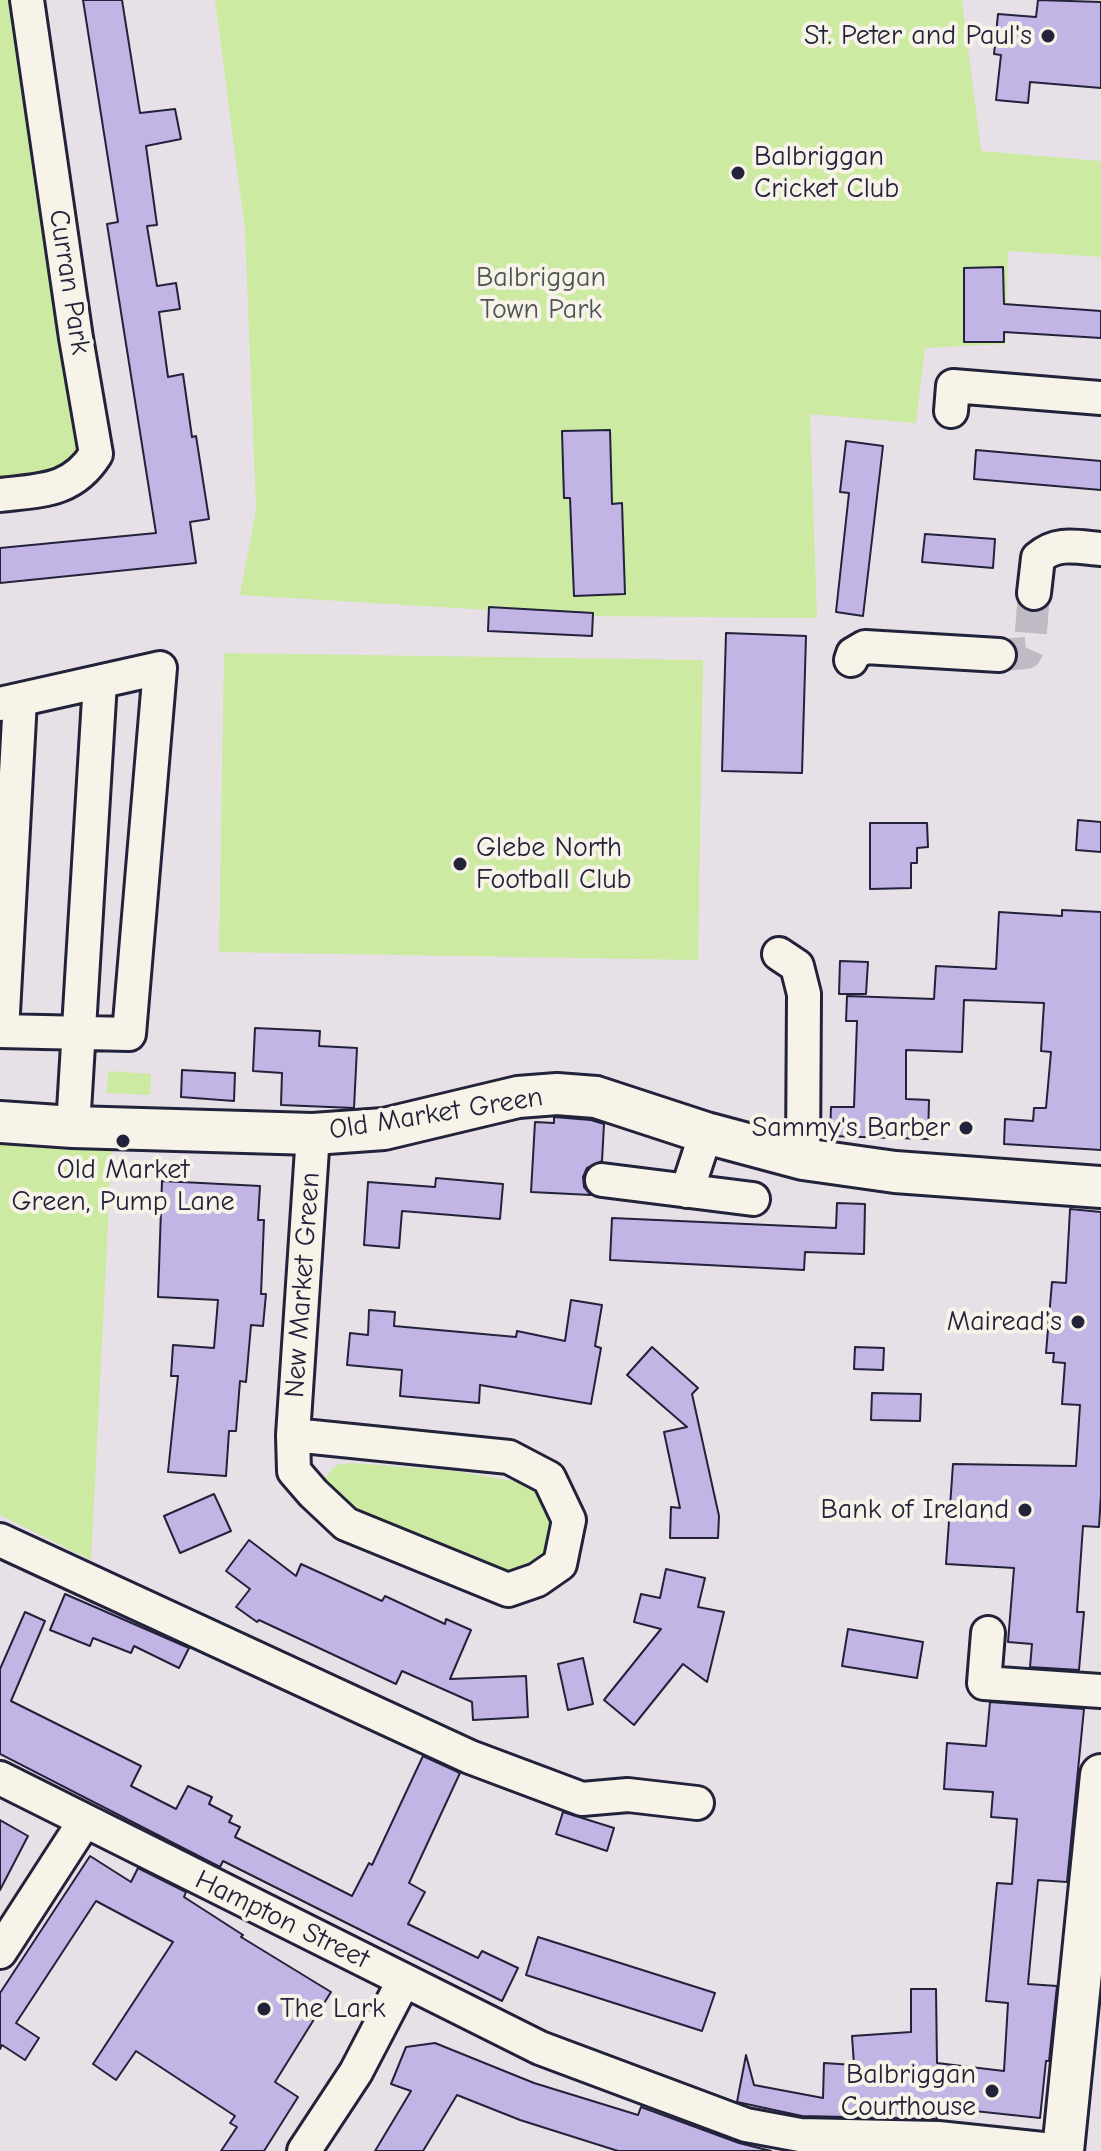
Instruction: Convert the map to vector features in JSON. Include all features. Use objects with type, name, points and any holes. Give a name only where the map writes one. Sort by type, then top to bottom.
[{"type":"main road","name":"Old Market Green","points":[[0,1122],[313,1134],[384,1129],[518,1097],[557,1094],[596,1097],[706,1133],[803,1159],[895,1172],[1101,1187]]},
{"type":"main road","points":[[1062,2151],[1101,1775]]},
{"type":"street","name":"Curran Park","points":[[0,495],[55,488],[74,480],[88,468],[96,454],[27,0]]},
{"type":"street","points":[[951,411],[953,386],[1101,398]]},
{"type":"street","points":[[1034,593],[1038,558],[1046,550],[1059,545],[1101,549]]},
{"type":"street","points":[[851,660],[858,650],[865,647],[999,655]]},
{"type":"street","points":[[160,668],[129,1034],[1,1031],[10,702],[160,668]]},
{"type":"street","points":[[73,1127],[100,682]]},
{"type":"street","points":[[779,954],[797,966],[804,994],[803,1159]]},
{"type":"street","points":[[687,1191],[706,1133]]},
{"type":"street","name":"New Market Green","points":[[293,1435],[509,1457],[549,1478],[569,1520],[560,1564],[537,1580],[508,1590],[346,1524],[294,1471],[293,1435],[313,1134]]},
{"type":"street","points":[[602,1180],[753,1199]]},
{"type":"street","points":[[0,1540],[470,1757],[582,1799],[628,1795],[697,1803]]},
{"type":"street","points":[[988,1633],[984,1683],[1101,1691]]},
{"type":"street","name":"Hampton Street","points":[[0,1778],[540,2048],[744,2138],[800,2135],[938,2138],[1062,2151]]},
{"type":"street","points":[[0,1952],[84,1822]]},
{"type":"street","points":[[304,2151],[356,2072],[404,1980]]},
{"type":"street","points":[[771,2151],[762,2148],[761,2136],[837,2147],[969,2151]]},
{"type":"green space","points":[[0,0],[13,0],[81,447],[54,475],[0,480]]},
{"type":"green space","name":"Balbriggan Town Park","points":[[215,0],[962,0],[981,151],[1101,161],[1101,257],[1008,251],[1005,344],[925,348],[916,423],[810,414],[817,618],[590,616],[240,595],[256,509],[245,230]]},
{"type":"green space","name":"Glebe North Football Club","points":[[224,653],[703,660],[698,960],[219,952]]},
{"type":"green space","points":[[108,1071],[151,1074],[150,1095],[107,1093]]},
{"type":"green space","points":[[0,1143],[112,1147],[91,1560],[0,1515]]},
{"type":"green space","points":[[352,1463],[455,1471],[530,1484],[543,1494],[556,1516],[545,1559],[525,1570],[501,1573],[421,1540],[335,1498],[329,1493],[325,1478],[336,1465]]},
{"type":"building","points":[[83,0],[122,0],[140,113],[175,109],[181,139],[146,146],[157,225],[147,226],[157,286],[176,283],[180,309],[159,312],[168,377],[183,374],[209,519],[190,522],[196,563],[0,583],[0,548],[156,533],[107,224],[118,222]]},
{"type":"building","name":"St. Peter and Paul's","points":[[1038,0],[1101,2],[1101,88],[1030,82],[1028,103],[996,100],[1001,55],[994,54],[998,14],[1036,17]]},
{"type":"building","points":[[1003,267],[1004,304],[1101,311],[1101,338],[1004,332],[1004,342],[964,342],[964,268]]},
{"type":"building","points":[[610,430],[612,504],[622,503],[625,594],[574,596],[570,498],[564,498],[562,431]]},
{"type":"building","points":[[846,441],[883,446],[863,616],[836,612],[849,493],[840,492]]},
{"type":"building","points":[[976,450],[1101,461],[1101,490],[974,479]]},
{"type":"building","points":[[925,534],[995,539],[993,568],[922,562]]},
{"type":"building","points":[[489,607],[593,613],[592,636],[488,631]]},
{"type":"building","points":[[726,633],[806,636],[802,773],[722,771]]},
{"type":"building","points":[[1078,820],[1101,822],[1101,852],[1076,850]]},
{"type":"building","points":[[870,823],[927,823],[928,847],[917,848],[917,863],[911,863],[911,888],[870,889]]},
{"type":"building","points":[[1062,910],[1101,912],[1101,1150],[1004,1144],[1005,1119],[1033,1121],[1034,1108],[1046,1108],[1051,1052],[1041,1051],[1044,1003],[964,1000],[962,1052],[906,1050],[906,1099],[929,1100],[928,1139],[830,1136],[831,1107],[854,1107],[857,1021],[846,1021],[847,996],[934,999],[936,966],[996,969],[999,912],[1062,916]]},
{"type":"building","points":[[840,961],[868,962],[866,994],[839,994]]},
{"type":"building","points":[[255,1028],[320,1031],[319,1046],[357,1048],[354,1108],[281,1105],[282,1073],[253,1071]]},
{"type":"building","points":[[182,1070],[235,1073],[234,1101],[181,1097]]},
{"type":"building","points":[[554,1117],[604,1124],[602,1161],[587,1168],[583,1177],[584,1187],[591,1195],[531,1192],[535,1122],[554,1123]]},
{"type":"building","points":[[436,1178],[503,1184],[500,1219],[402,1211],[399,1248],[364,1245],[368,1182],[435,1187]]},
{"type":"building","points":[[162,1181],[260,1186],[258,1220],[264,1220],[261,1294],[266,1294],[263,1326],[251,1325],[246,1382],[240,1381],[236,1431],[229,1431],[226,1476],[168,1472],[178,1376],[171,1376],[173,1345],[214,1348],[218,1300],[158,1297]]},
{"type":"building","points":[[837,1203],[865,1204],[864,1254],[805,1252],[804,1270],[610,1260],[612,1218],[836,1228]]},
{"type":"building","points":[[1070,1209],[1101,1212],[1101,1494],[1099,1527],[1083,1526],[1077,1612],[1084,1612],[1079,1670],[1030,1667],[1032,1644],[1008,1642],[1014,1568],[946,1564],[953,1464],[1076,1466],[1080,1405],[1062,1404],[1065,1363],[1053,1362],[1054,1353],[1046,1353],[1052,1282],[1066,1283]]},
{"type":"building","points":[[571,1300],[602,1305],[595,1346],[601,1348],[591,1404],[480,1385],[479,1403],[400,1396],[402,1370],[347,1365],[350,1333],[368,1335],[369,1310],[395,1312],[394,1326],[516,1337],[517,1331],[565,1341]]},
{"type":"building","points":[[652,1347],[698,1388],[692,1394],[719,1516],[718,1538],[670,1538],[671,1507],[680,1508],[664,1432],[687,1427],[627,1375]]},
{"type":"building","points":[[855,1347],[884,1348],[883,1370],[854,1369]]},
{"type":"building","points":[[872,1393],[921,1394],[920,1421],[871,1420]]},
{"type":"building","points":[[214,1494],[231,1531],[180,1553],[164,1516]]},
{"type":"building","points":[[249,1540],[296,1576],[301,1564],[382,1601],[385,1596],[445,1624],[446,1619],[471,1630],[450,1679],[526,1676],[528,1717],[473,1720],[472,1702],[402,1671],[396,1684],[259,1620],[257,1622],[236,1607],[250,1589],[226,1571]]},
{"type":"building","points":[[666,1569],[705,1578],[698,1607],[724,1612],[707,1682],[683,1664],[634,1725],[604,1700],[661,1629],[634,1622],[641,1594],[660,1598]]},
{"type":"building","points":[[65,1594],[189,1648],[179,1668],[134,1646],[131,1653],[93,1638],[90,1646],[50,1630]]},
{"type":"building","points":[[25,1612],[45,1621],[11,1701],[141,1766],[131,1786],[176,1809],[188,1786],[212,1797],[209,1804],[232,1816],[229,1822],[240,1827],[235,1837],[352,1896],[369,1863],[372,1865],[423,1756],[460,1773],[409,1883],[425,1892],[408,1924],[478,1958],[482,1951],[518,1968],[502,2001],[223,1861],[220,1867],[0,1754],[0,1669]]},
{"type":"building","points":[[848,1629],[923,1642],[917,1678],[842,1666]]},
{"type":"building","points":[[583,1658],[593,1704],[568,1710],[558,1664]]},
{"type":"building","points":[[990,1702],[1084,1709],[1067,1882],[1038,1880],[1028,1984],[1057,1986],[1040,2118],[937,2107],[937,2119],[802,2116],[737,2102],[746,2055],[754,2085],[823,2098],[824,2063],[854,2065],[852,2036],[911,2032],[911,1989],[936,1989],[937,2063],[1004,2071],[1008,2003],[986,2001],[997,1883],[1012,1884],[1017,1819],[991,1817],[993,1792],[944,1789],[947,1743],[986,1746]]},
{"type":"building","points":[[563,1812],[614,1828],[607,1851],[556,1834]]},
{"type":"building","points":[[0,1820],[28,1836],[0,1890]]},
{"type":"building","points":[[90,1856],[131,1882],[138,1868],[186,1892],[184,1897],[243,1935],[241,1937],[331,1992],[275,2082],[298,2097],[264,2151],[221,2151],[237,2127],[230,2123],[235,2116],[136,2051],[116,2080],[93,2064],[173,1942],[96,1901],[16,2023],[39,2038],[25,2060],[2,2045],[0,2049],[0,1993]]},
{"type":"building","points":[[538,1937],[715,1993],[702,2031],[526,1975]]},
{"type":"building","points":[[435,2043],[534,2083],[638,2115],[641,2107],[739,2143],[771,2151],[618,2151],[520,2120],[457,2095],[423,2151],[375,2151],[411,2091],[391,2084],[406,2047]]},
{"type":"tunnel","points":[[999,655],[1026,653],[1030,644],[1034,593]]},
{"type":"place","name":"St. Peter and Paul's","points":[[1048,36]]},
{"type":"place","name":"Balbriggan Cricket Club","points":[[738,173]]},
{"type":"place","name":"Glebe North Football Club","points":[[460,864]]},
{"type":"place","name":"Sammy's Barber","points":[[966,1128]]},
{"type":"place","name":"Old Market Green, Pump Lane","points":[[123,1141]]},
{"type":"place","name":"Mairead's","points":[[1078,1322]]},
{"type":"place","name":"Bank of Ireland","points":[[1025,1510]]},
{"type":"place","name":"The Lark","points":[[264,2009]]},
{"type":"place","name":"Balbriggan Courthouse","points":[[992,2091]]}]
